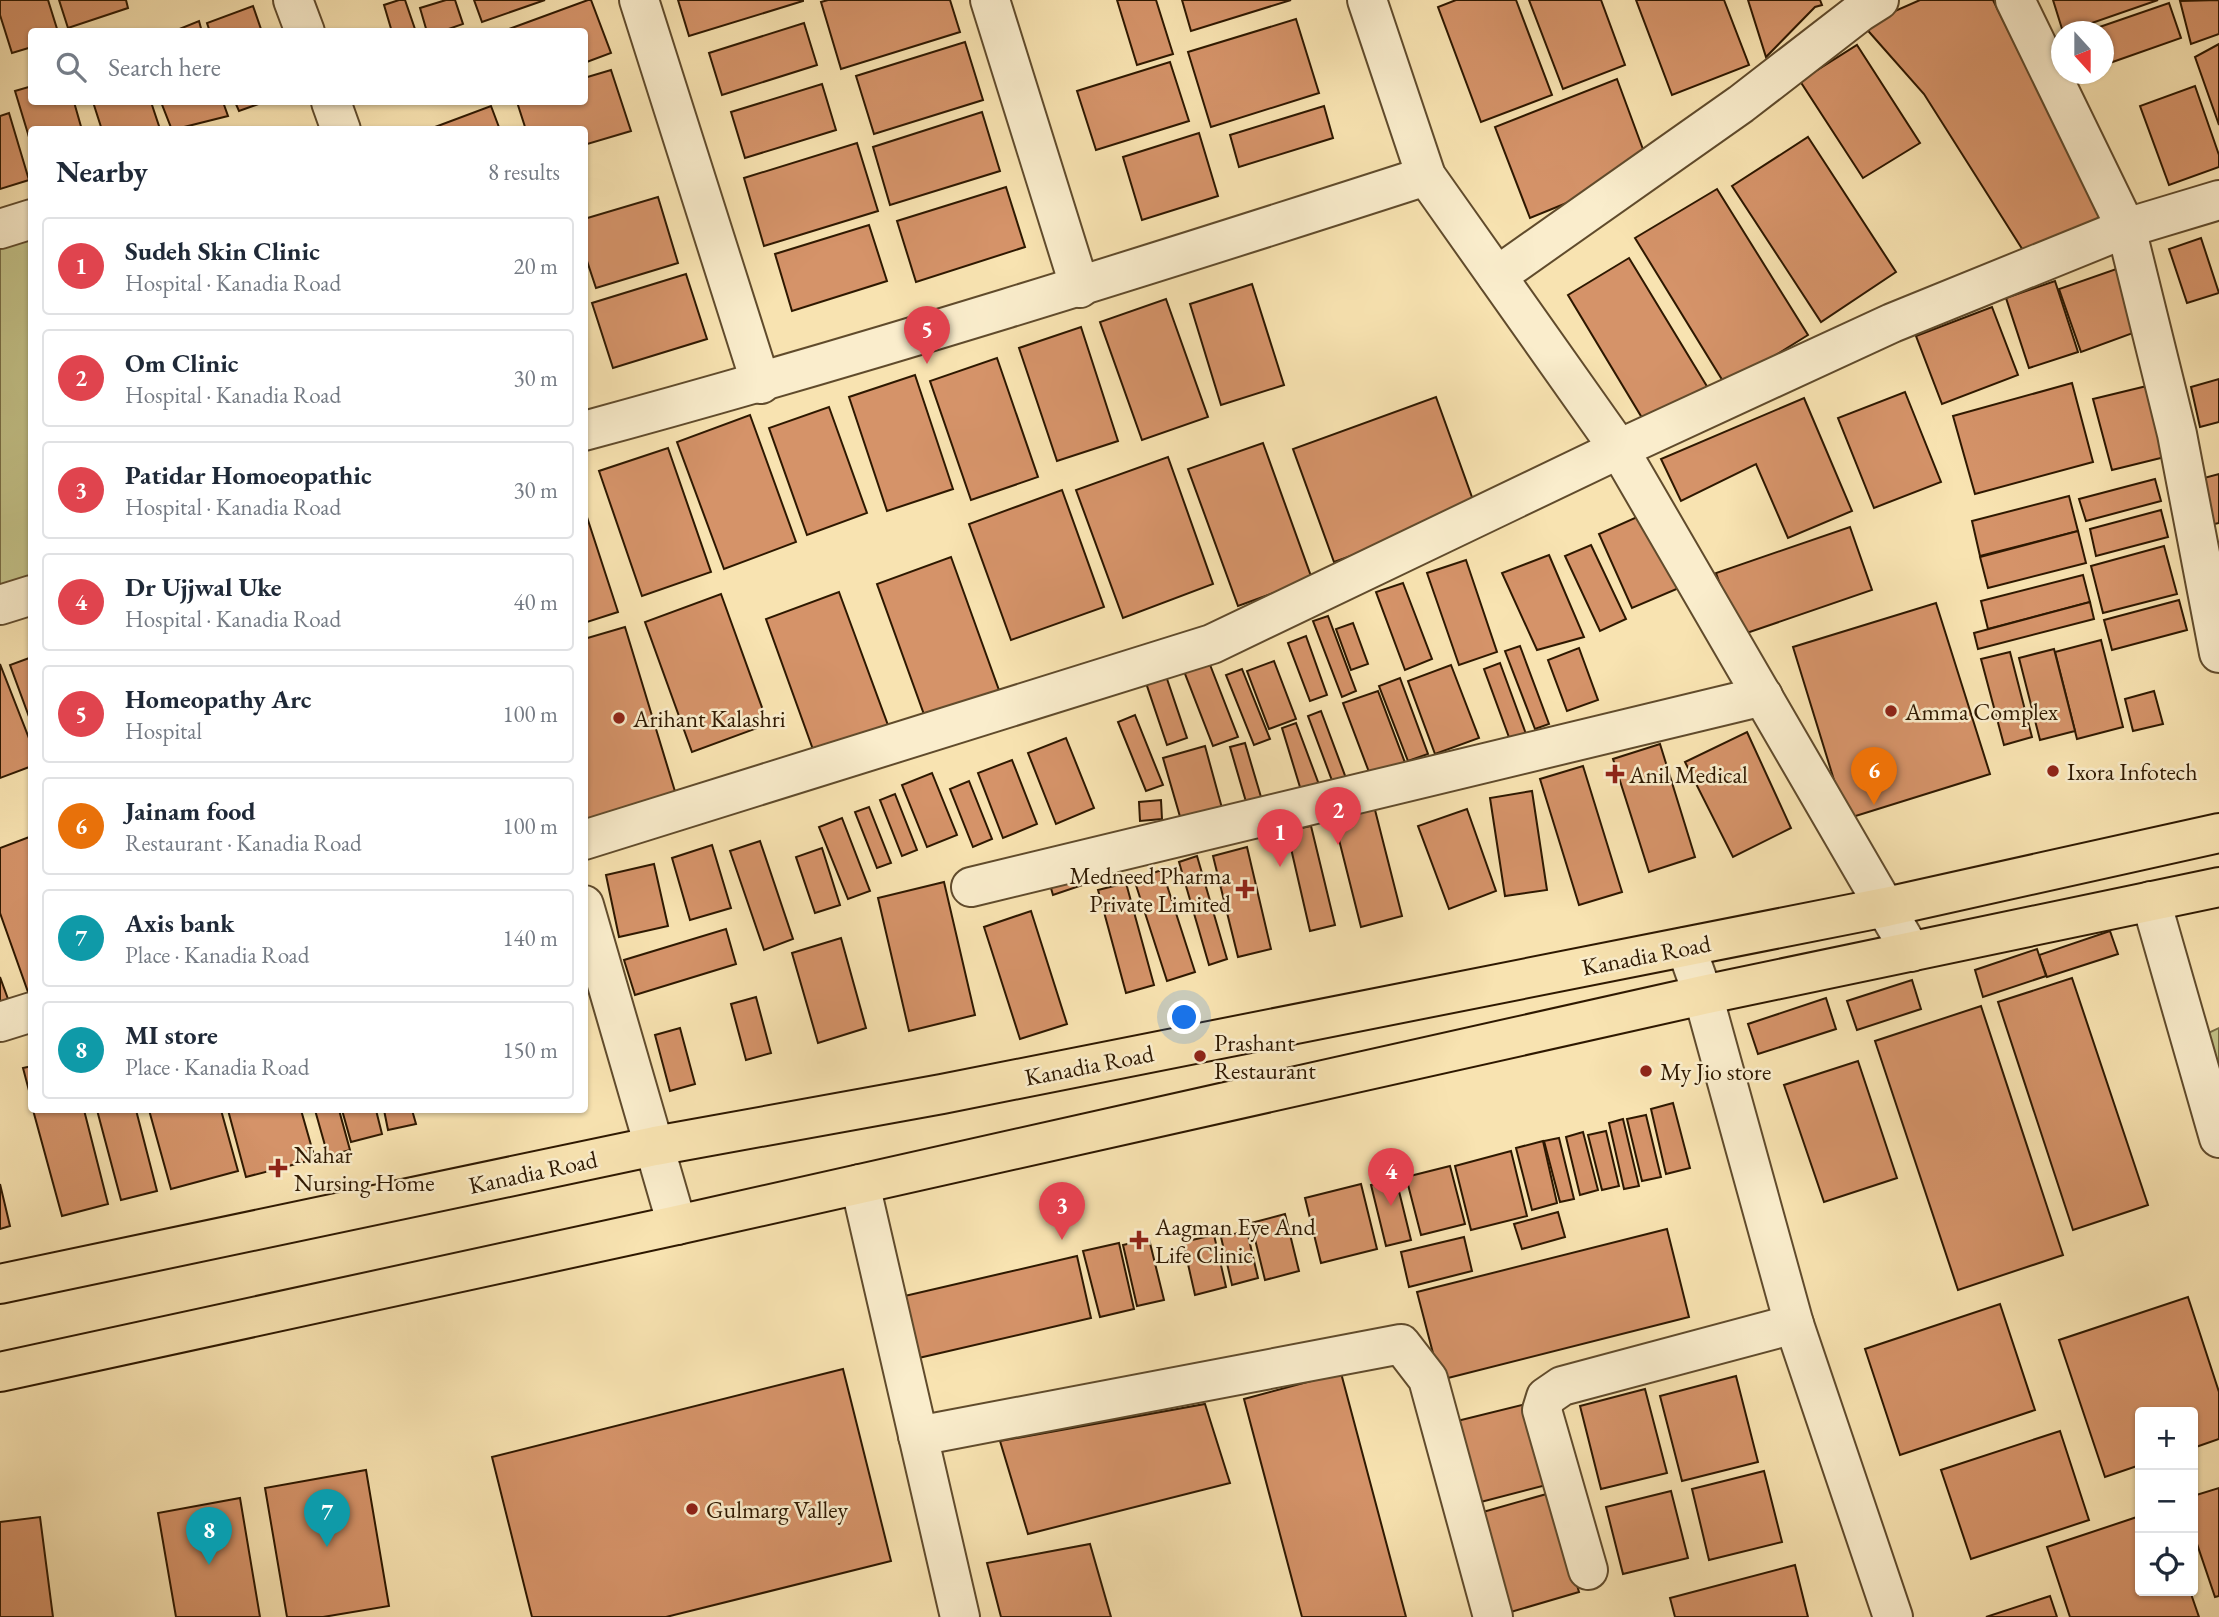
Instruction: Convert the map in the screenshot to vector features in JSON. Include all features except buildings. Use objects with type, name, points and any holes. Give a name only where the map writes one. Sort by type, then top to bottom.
[{"type":"main road","name":"Kanadia Road","points":[[0,1284],[655,1146],[942,1094],[1886,907],[2219,833]]},
{"type":"main road","points":[[0,1372],[677,1225],[1703,995],[2219,887]]},
{"type":"street","points":[[293,0],[304,28]]},
{"type":"street","points":[[639,0],[761,384]]},
{"type":"street","points":[[990,0],[1080,288]]},
{"type":"street","points":[[1367,0],[1426,176],[1619,449],[1911,952]]},
{"type":"street","points":[[1497,276],[1741,104],[1879,0]]},
{"type":"street","points":[[2015,0],[2126,228],[2178,434],[2219,653]]},
{"type":"street","points":[[588,430],[761,384],[1080,288],[1426,176]]},
{"type":"street","points":[[588,839],[1212,644],[1619,449],[1892,323],[2126,228],[2219,200]]},
{"type":"street","points":[[0,229],[28,220]]},
{"type":"street","points":[[0,605],[28,596]]},
{"type":"street","points":[[971,887],[1763,696]]},
{"type":"street","points":[[2151,901],[2219,1138]]},
{"type":"street","points":[[588,919],[677,1225]]},
{"type":"street","points":[[1686,947],[1703,995],[1794,1324],[1893,1617]]},
{"type":"street","points":[[0,1022],[28,1013]]},
{"type":"street","points":[[860,1184],[960,1617]]},
{"type":"street","points":[[1588,1570],[1542,1410],[1546,1397],[1562,1386],[1794,1324]]},
{"type":"street","points":[[918,1437],[1401,1344],[1428,1379],[1493,1617]]},
{"type":"shaded area","points":[[28,221],[28,596],[0,605],[0,230]]},
{"type":"shaded area","points":[[2219,1028],[2219,1071],[2206,1034]]},
{"type":"place","name":"Homeopathy Arc","points":[[927,364]]},
{"type":"place","name":"Amma Complex","points":[[1891,711]]},
{"type":"place","name":"Arihant Kalashri","points":[[619,718]]},
{"type":"place","name":"Ixora Infotech","points":[[2053,771]]},
{"type":"place","name":"Anil Medical","points":[[1615,774]]},
{"type":"place","name":"Jainam food","points":[[1874,805]]},
{"type":"place","name":"Om Clinic","points":[[1338,845]]},
{"type":"place","name":"Sudeh Skin Clinic","points":[[1280,867]]},
{"type":"place","name":"Medneed Pharma Private Limited","points":[[1245,889]]},
{"type":"place","name":"Prashant Restaurant","points":[[1200,1056]]},
{"type":"place","name":"My Jio store","points":[[1646,1071]]},
{"type":"place","name":"Nahar Nursing Home","points":[[278,1168]]},
{"type":"place","name":"Dr Ujjwal Uke","points":[[1391,1206]]},
{"type":"place","name":"Patidar Homoeopathic","points":[[1062,1240]]},
{"type":"place","name":"Aagman Eye And Life Clinic","points":[[1139,1240]]},
{"type":"place","name":"Gulmarg Valley","points":[[692,1509]]},
{"type":"place","name":"Axis bank","points":[[327,1547]]},
{"type":"place","name":"MI store","points":[[209,1565]]}]
